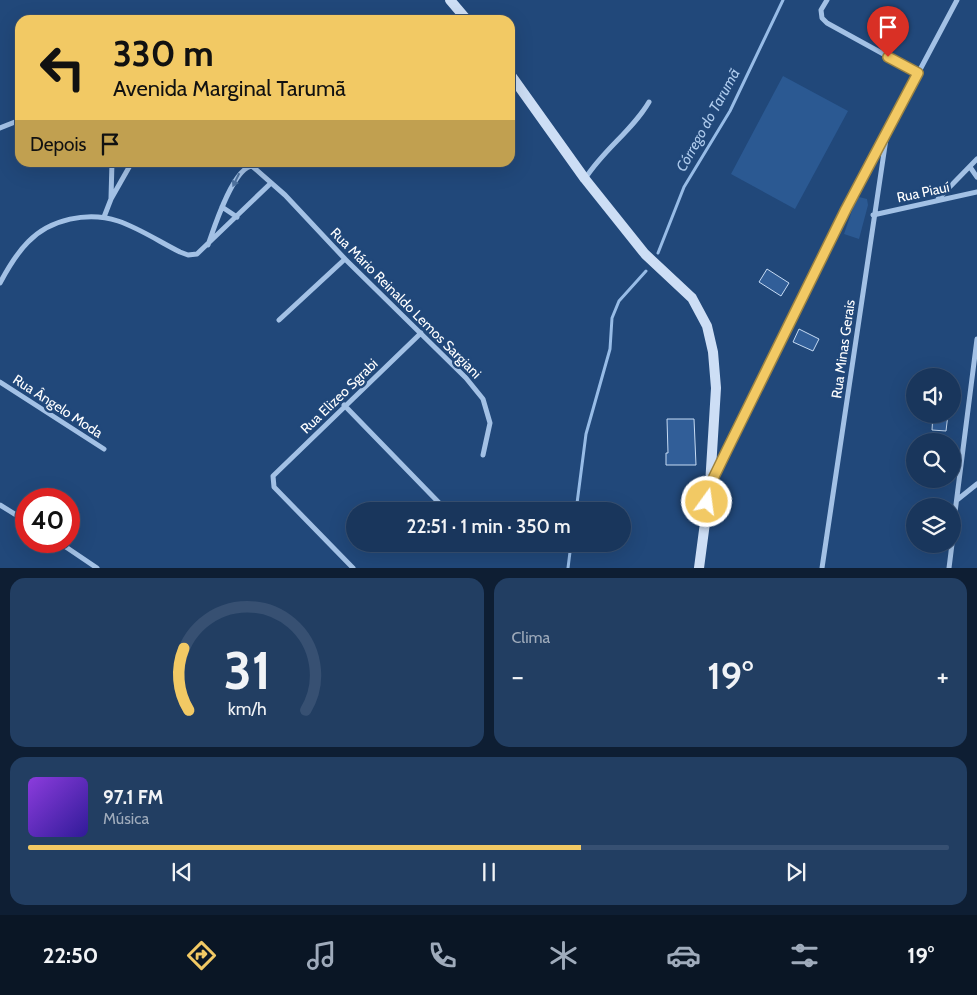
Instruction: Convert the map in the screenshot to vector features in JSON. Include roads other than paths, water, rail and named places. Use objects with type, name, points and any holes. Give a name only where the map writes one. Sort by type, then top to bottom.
[{"type":"street","points":[[450,0],[463,15]]},
{"type":"street","points":[[827,0],[822,10],[822,18],[827,23],[918,73]]},
{"type":"street","points":[[710,485],[846,209],[887,134],[955,1]]},
{"type":"street","points":[[515,81],[585,179],[645,254],[692,298],[707,326],[713,352],[716,388],[710,485],[699,568]]},
{"type":"street","points":[[585,179],[594,164],[638,119],[649,102]]},
{"type":"street","points":[[0,128],[15,122]]},
{"type":"street","name":"Rua Minas Gerais","points":[[822,568],[873,214],[887,134]]},
{"type":"street","points":[[938,200],[977,159]]},
{"type":"street","points":[[111,199],[112,167]]},
{"type":"street","points":[[104,217],[111,199],[129,167]]},
{"type":"street","name":"Rua Mário Reinaldo Lemos Sargiani","points":[[222,207],[244,167]]},
{"type":"street","name":"Rua Mário Reinaldo Lemos Sargiani","points":[[253,167],[285,195],[345,259],[466,378],[483,398],[490,423],[483,455]]},
{"type":"street","points":[[970,167],[977,177]]},
{"type":"street","points":[[0,283],[14,258],[29,240],[46,228],[60,222],[83,217],[104,217],[119,221],[188,255],[197,254],[271,183]]},
{"type":"street","name":"Rua Piauí","points":[[873,214],[977,192]]},
{"type":"street","points":[[208,245],[222,207],[237,217]]},
{"type":"street","points":[[279,320],[345,259]]},
{"type":"street","name":"Rua Elizeo Sgrabi","points":[[352,568],[274,488],[273,476],[344,405],[421,333]]},
{"type":"street","points":[[957,498],[977,339]]},
{"type":"street","name":"Rua Ângelo Moda","points":[[0,382],[104,449]]},
{"type":"street","points":[[344,405],[439,502]]},
{"type":"street","points":[[960,498],[977,484]]},
{"type":"street","points":[[0,505],[15,515]]},
{"type":"street","points":[[75,553],[97,568]]},
{"type":"street","points":[[949,568],[951,553]]},
{"type":"waterway","name":"Córrego do Tarumã","points":[[658,253],[684,187],[730,111],[783,0]]},
{"type":"waterway","name":"Córrego do Tarumã","points":[[577,502],[586,434],[610,349],[612,318],[619,301],[646,271]]},
{"type":"waterway","name":"Córrego do Tarumã","points":[[568,568],[570,552]]}]
